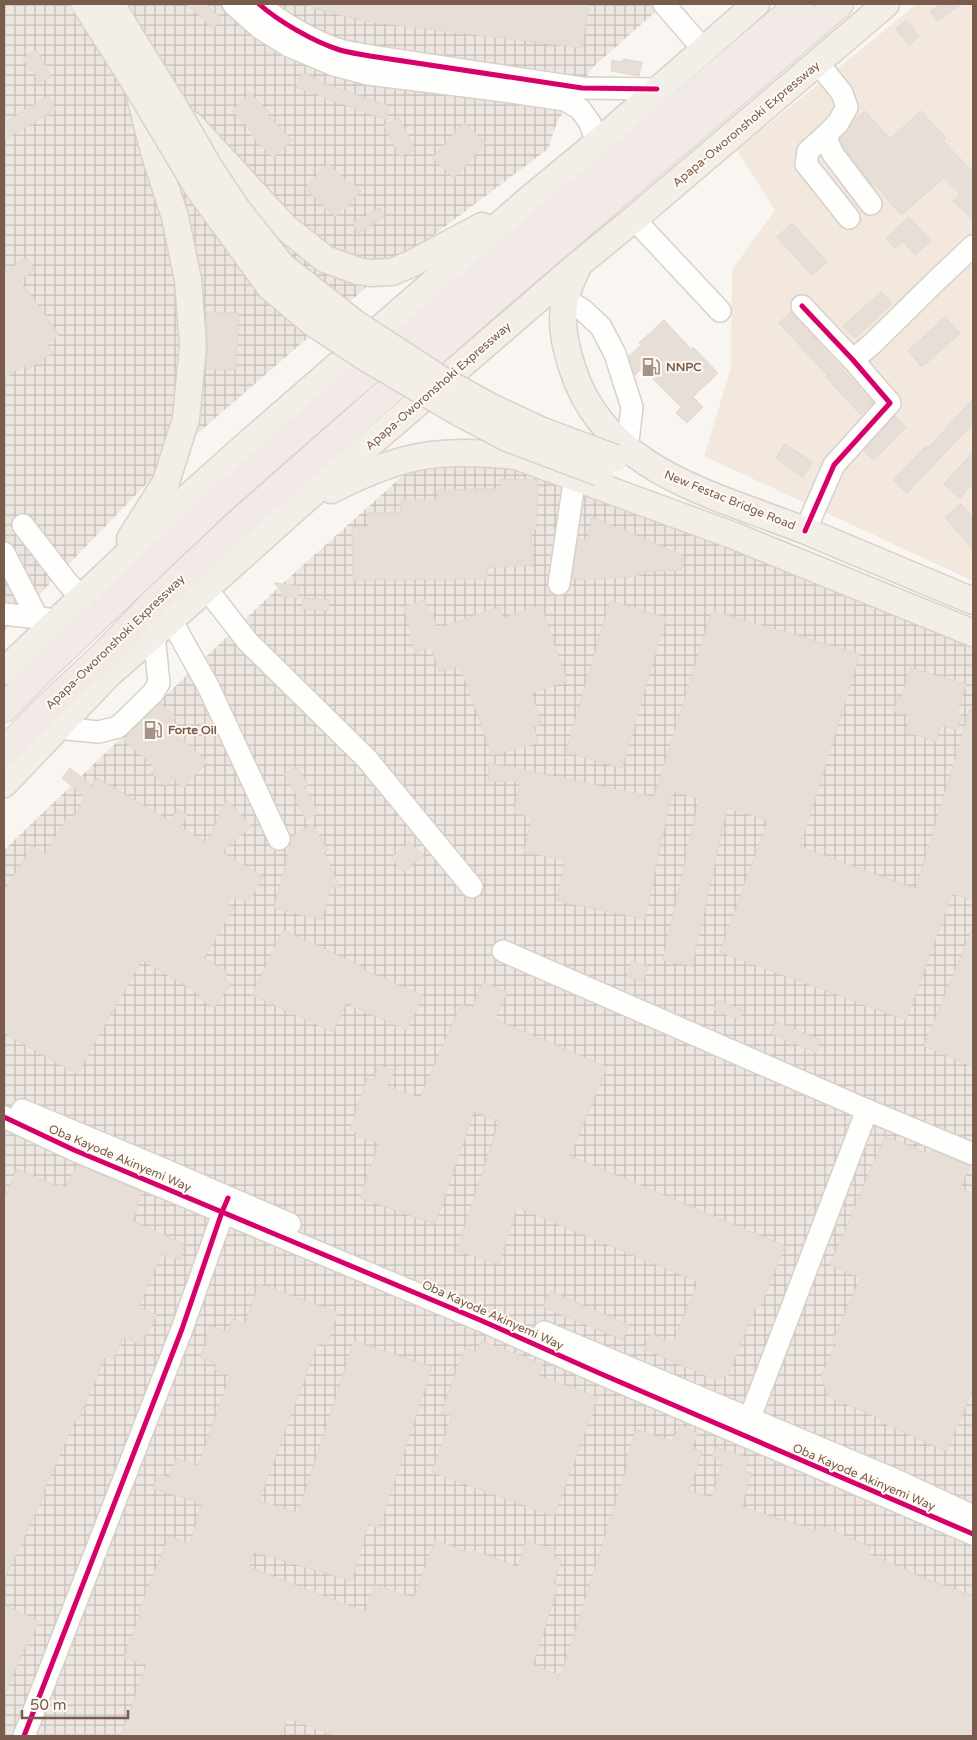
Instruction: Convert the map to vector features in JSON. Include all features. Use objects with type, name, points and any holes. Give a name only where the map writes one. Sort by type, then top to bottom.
[{"type":"highway","points":[[4,708],[218,502],[326,407],[800,4]]},
{"type":"highway","name":"Apapa-Oworonshoki Expressway","points":[[4,752],[47,708],[104,655],[161,618],[238,524],[415,368],[839,4]]},
{"type":"main road","points":[[85,4],[198,188],[270,287],[312,323],[363,356],[458,412],[507,438],[614,460],[678,502],[893,589],[911,607]]},
{"type":"main road","points":[[112,4],[209,167],[238,209],[282,266],[364,330],[436,377],[491,407],[540,430],[614,460],[682,492],[898,580],[924,581]]},
{"type":"main road","points":[[4,671],[48,619],[82,598],[252,439],[756,4]]},
{"type":"main road","name":"Apapa-Oworonshoki Expressway","points":[[4,784],[161,618],[206,588],[580,263],[886,4]]},
{"type":"main road","points":[[111,570],[166,482],[186,418],[193,345],[188,280],[175,217],[154,152],[137,86]]},
{"type":"main road","points":[[175,108],[285,228],[325,259],[358,271],[392,272],[411,264],[528,200]]},
{"type":"main road","name":"New Festac Bridge Road","points":[[580,263],[565,299],[563,317],[566,346],[575,377],[589,406],[607,430],[614,460],[642,461],[692,487],[805,531],[973,601]]},
{"type":"main road","points":[[297,507],[368,472],[407,459],[442,454],[486,453],[516,456],[732,535],[973,633]]},
{"type":"street","points":[[234,4],[260,28],[289,46],[334,65],[368,74],[565,100],[580,109],[590,123],[597,143]]},
{"type":"street","points":[[259,4],[278,19],[339,50],[582,88],[657,89]]},
{"type":"street","points":[[664,4],[704,49]]},
{"type":"street","points":[[818,63],[842,93],[847,107],[838,123],[808,151],[806,164],[849,218]]},
{"type":"street","points":[[824,136],[833,154],[871,204]]},
{"type":"street","points":[[634,219],[720,310]]},
{"type":"street","points":[[853,360],[970,256]]},
{"type":"street","points":[[565,299],[583,310],[601,327],[615,354],[632,408],[614,460]]},
{"type":"street","points":[[802,306],[890,403],[834,465],[805,531]]},
{"type":"street","points":[[559,584],[574,476]]},
{"type":"street","points":[[23,525],[67,582],[82,598]]},
{"type":"street","points":[[4,553],[48,619]]},
{"type":"street","points":[[206,588],[248,642],[367,759],[472,887]]},
{"type":"street","points":[[4,614],[48,619]]},
{"type":"street","points":[[58,728],[99,732],[118,728],[153,693],[159,683],[161,618]]},
{"type":"street","points":[[161,618],[208,686],[279,839]]},
{"type":"street","points":[[503,951],[867,1110],[973,1154]]},
{"type":"street","name":"Oba Kayode Akinyemi Way","points":[[4,1103],[163,1169],[225,1205],[608,1377],[973,1534]]},
{"type":"street","points":[[749,1420],[867,1110]]},
{"type":"street","name":"Oba Kayode Akinyemi Way","points":[[4,1117],[74,1150],[225,1205],[896,1480],[973,1516]]},
{"type":"street","points":[[24,1736],[179,1338],[225,1205]]},
{"type":"shaded area","points":[[4,4],[664,4],[592,68],[557,122],[548,149],[378,277],[183,446],[4,631]]},
{"type":"shaded area","points":[[917,4],[973,4],[973,581],[704,456],[731,368],[732,270],[775,210],[737,150]]},
{"type":"shaded area","points":[[474,456],[528,458],[973,637],[973,1736],[4,1736],[4,850],[281,585],[408,471]]},
{"type":"building","points":[[187,4],[205,4],[222,19],[213,29]]},
{"type":"building","points":[[314,4],[589,4],[582,48],[364,21],[313,8]]},
{"type":"building","points":[[940,4],[961,4],[938,21],[930,12]]},
{"type":"building","points":[[906,20],[919,36],[909,45],[896,29]]},
{"type":"building","points":[[37,50],[51,77],[38,82],[33,70],[30,71],[23,58]]},
{"type":"building","points":[[623,59],[642,62],[639,76],[611,71],[612,60],[622,62]]},
{"type":"building","points":[[302,73],[320,80],[319,82],[389,106],[387,120],[296,87]]},
{"type":"building","points":[[250,93],[270,113],[268,115],[292,140],[273,158],[232,111]]},
{"type":"building","points":[[48,96],[56,109],[4,140],[4,123]]},
{"type":"building","points":[[865,111],[890,139],[921,111],[946,138],[943,141],[973,172],[973,220],[953,201],[960,194],[944,178],[901,215],[875,185],[873,186],[844,148],[840,139],[854,121]]},
{"type":"building","points":[[399,118],[415,149],[400,157],[384,125]]},
{"type":"building","points":[[464,123],[486,143],[454,178],[432,158]]},
{"type":"building","points":[[328,163],[348,183],[350,181],[361,191],[345,209],[343,206],[336,217],[305,188]]},
{"type":"building","points":[[380,208],[385,217],[358,233],[353,223]]},
{"type":"building","points":[[909,217],[931,241],[915,255],[903,241],[895,248],[886,238]]},
{"type":"building","points":[[792,223],[827,262],[812,275],[777,237]]},
{"type":"building","points":[[26,258],[35,270],[20,280],[59,335],[47,344],[53,353],[27,370],[24,365],[4,379],[4,272]]},
{"type":"building","points":[[881,292],[892,304],[855,338],[843,326]]},
{"type":"building","points":[[207,312],[239,313],[236,370],[206,369],[208,346]]},
{"type":"building","points":[[791,312],[873,403],[861,415],[779,323]]},
{"type":"building","points":[[945,317],[960,333],[922,367],[908,351]]},
{"type":"building","points":[[664,320],[691,349],[693,347],[718,373],[693,397],[703,407],[687,423],[676,413],[681,407],[642,368],[635,375],[629,356],[641,345],[639,343]]},
{"type":"building","points":[[973,399],[973,423],[907,493],[893,480],[926,446],[928,448]]},
{"type":"building","points":[[895,416],[906,427],[874,460],[864,451]]},
{"type":"building","points":[[785,444],[812,462],[803,477],[776,458]]},
{"type":"building","points":[[973,452],[973,483],[960,498],[944,484]]},
{"type":"building","points":[[500,479],[538,480],[536,530],[531,530],[533,565],[487,568],[487,579],[353,580],[352,527],[368,527],[368,513],[401,512],[400,500],[438,500],[438,490],[500,489]]},
{"type":"building","points":[[961,504],[973,518],[973,550],[945,517]]},
{"type":"building","points":[[592,517],[684,556],[681,570],[639,572],[639,576],[580,580],[572,578],[578,539],[587,541]]},
{"type":"building","points":[[274,583],[299,586],[298,598],[282,596],[282,592]]},
{"type":"building","points":[[303,598],[329,600],[328,611],[302,609]]},
{"type":"building","points":[[425,600],[428,613],[432,612],[437,629],[499,607],[503,618],[541,605],[567,681],[531,693],[542,724],[534,727],[538,743],[492,755],[460,666],[439,672],[431,647],[415,653],[409,635],[412,634],[403,607]]},
{"type":"building","points":[[610,601],[666,618],[622,768],[566,752]]},
{"type":"building","points":[[712,611],[860,654],[800,847],[916,889],[970,709],[973,710],[973,900],[952,894],[906,1020],[720,952],[768,820],[727,808],[692,966],[663,960],[699,799],[672,791],[645,919],[557,901],[565,860],[524,852],[532,817],[514,813],[520,781],[488,781],[489,763],[654,797]]},
{"type":"building","points":[[910,668],[966,684],[957,714],[962,715],[957,730],[941,725],[936,741],[905,732],[910,716],[894,711],[898,696],[902,697]]},
{"type":"building","points":[[160,703],[176,717],[168,726],[207,762],[183,788],[173,778],[166,786],[151,773],[156,768],[123,740]]},
{"type":"building","points":[[297,767],[308,785],[304,787],[319,813],[306,819],[295,800],[298,798],[284,774]]},
{"type":"building","points":[[70,768],[92,786],[97,778],[170,821],[178,809],[187,815],[180,827],[207,843],[226,800],[251,826],[222,852],[263,877],[249,901],[230,897],[227,904],[234,907],[204,958],[228,973],[224,979],[231,984],[214,1008],[198,997],[200,994],[142,960],[77,1074],[4,1033],[4,892],[32,846],[45,854],[66,819],[71,822],[85,797],[62,778]]},
{"type":"building","points":[[312,824],[328,850],[324,852],[340,888],[331,886],[322,920],[274,908],[293,836]]},
{"type":"building","points":[[410,842],[423,856],[403,872],[391,858]]},
{"type":"building","points":[[973,927],[973,1067],[924,1046]]},
{"type":"building","points":[[283,930],[363,967],[362,969],[423,996],[407,1030],[346,1003],[333,1032],[252,995]]},
{"type":"building","points":[[632,961],[648,966],[643,982],[627,977]]},
{"type":"building","points":[[483,982],[507,992],[496,1020],[607,1067],[570,1156],[785,1246],[760,1307],[756,1306],[728,1375],[716,1380],[644,1349],[651,1334],[673,1343],[698,1282],[517,1207],[499,1264],[457,1251],[499,1122],[474,1111],[435,1224],[360,1198],[379,1143],[355,1136],[356,1132],[350,1130],[367,1078],[374,1080],[378,1065],[393,1070],[388,1087],[420,1098],[461,1004],[472,1009]]},
{"type":"building","points":[[718,1000],[743,1010],[739,1020],[714,1010]]},
{"type":"building","points":[[776,1022],[821,1040],[816,1052],[771,1034]]},
{"type":"building","points":[[885,1136],[930,1155],[932,1150],[970,1166],[960,1188],[973,1194],[973,1390],[946,1451],[881,1422],[882,1419],[829,1397],[821,1377],[836,1344],[832,1342],[861,1278],[830,1265]]},
{"type":"building","points":[[77,1165],[142,1192],[133,1221],[184,1244],[181,1260],[161,1255],[139,1307],[157,1315],[140,1345],[124,1337],[113,1359],[106,1356],[4,1580],[4,1200],[17,1169],[57,1186],[58,1184],[66,1187]]},
{"type":"building","points":[[259,1284],[338,1312],[327,1345],[318,1342],[259,1501],[298,1513],[354,1341],[432,1367],[379,1528],[368,1524],[352,1581],[254,1552],[249,1567],[365,1612],[375,1585],[414,1598],[435,1540],[471,1553],[472,1550],[518,1567],[526,1541],[556,1550],[554,1557],[561,1560],[554,1584],[558,1585],[533,1665],[561,1676],[629,1461],[626,1460],[636,1430],[672,1441],[681,1425],[698,1434],[691,1448],[702,1451],[689,1491],[712,1498],[723,1461],[712,1457],[716,1447],[749,1458],[745,1471],[751,1473],[742,1507],[817,1531],[819,1525],[871,1547],[868,1554],[910,1573],[973,1596],[973,1736],[336,1736],[287,1718],[281,1736],[121,1736],[146,1665],[124,1657],[141,1612],[139,1611],[169,1536],[190,1544],[202,1503],[153,1489],[157,1474],[169,1477],[176,1458],[198,1466],[230,1376],[214,1370],[216,1364],[200,1357],[208,1340],[206,1339],[211,1326],[228,1332],[232,1319],[245,1324]]},
{"type":"building","points":[[550,1291],[629,1325],[623,1340],[543,1307]]},
{"type":"building","points":[[481,1341],[543,1364],[539,1376],[598,1397],[554,1516],[432,1472],[452,1416],[441,1413],[465,1348],[476,1352]]},
{"type":"building","points":[[4,1605],[39,1621],[28,1645],[26,1645],[4,1696]]},
{"type":"cycle path","points":[[259,4],[276,17],[308,36],[348,52],[582,88],[657,89]]},
{"type":"cycle path","points":[[802,306],[890,403],[834,465],[805,531]]},
{"type":"cycle path","points":[[4,1117],[74,1150],[480,1320],[973,1534]]},
{"type":"cycle path","points":[[24,1736],[182,1329],[228,1198]]},
{"type":"place","name":"NNPC","points":[[651,367]]},
{"type":"place","name":"Forte Oil","points":[[153,730]]}]
